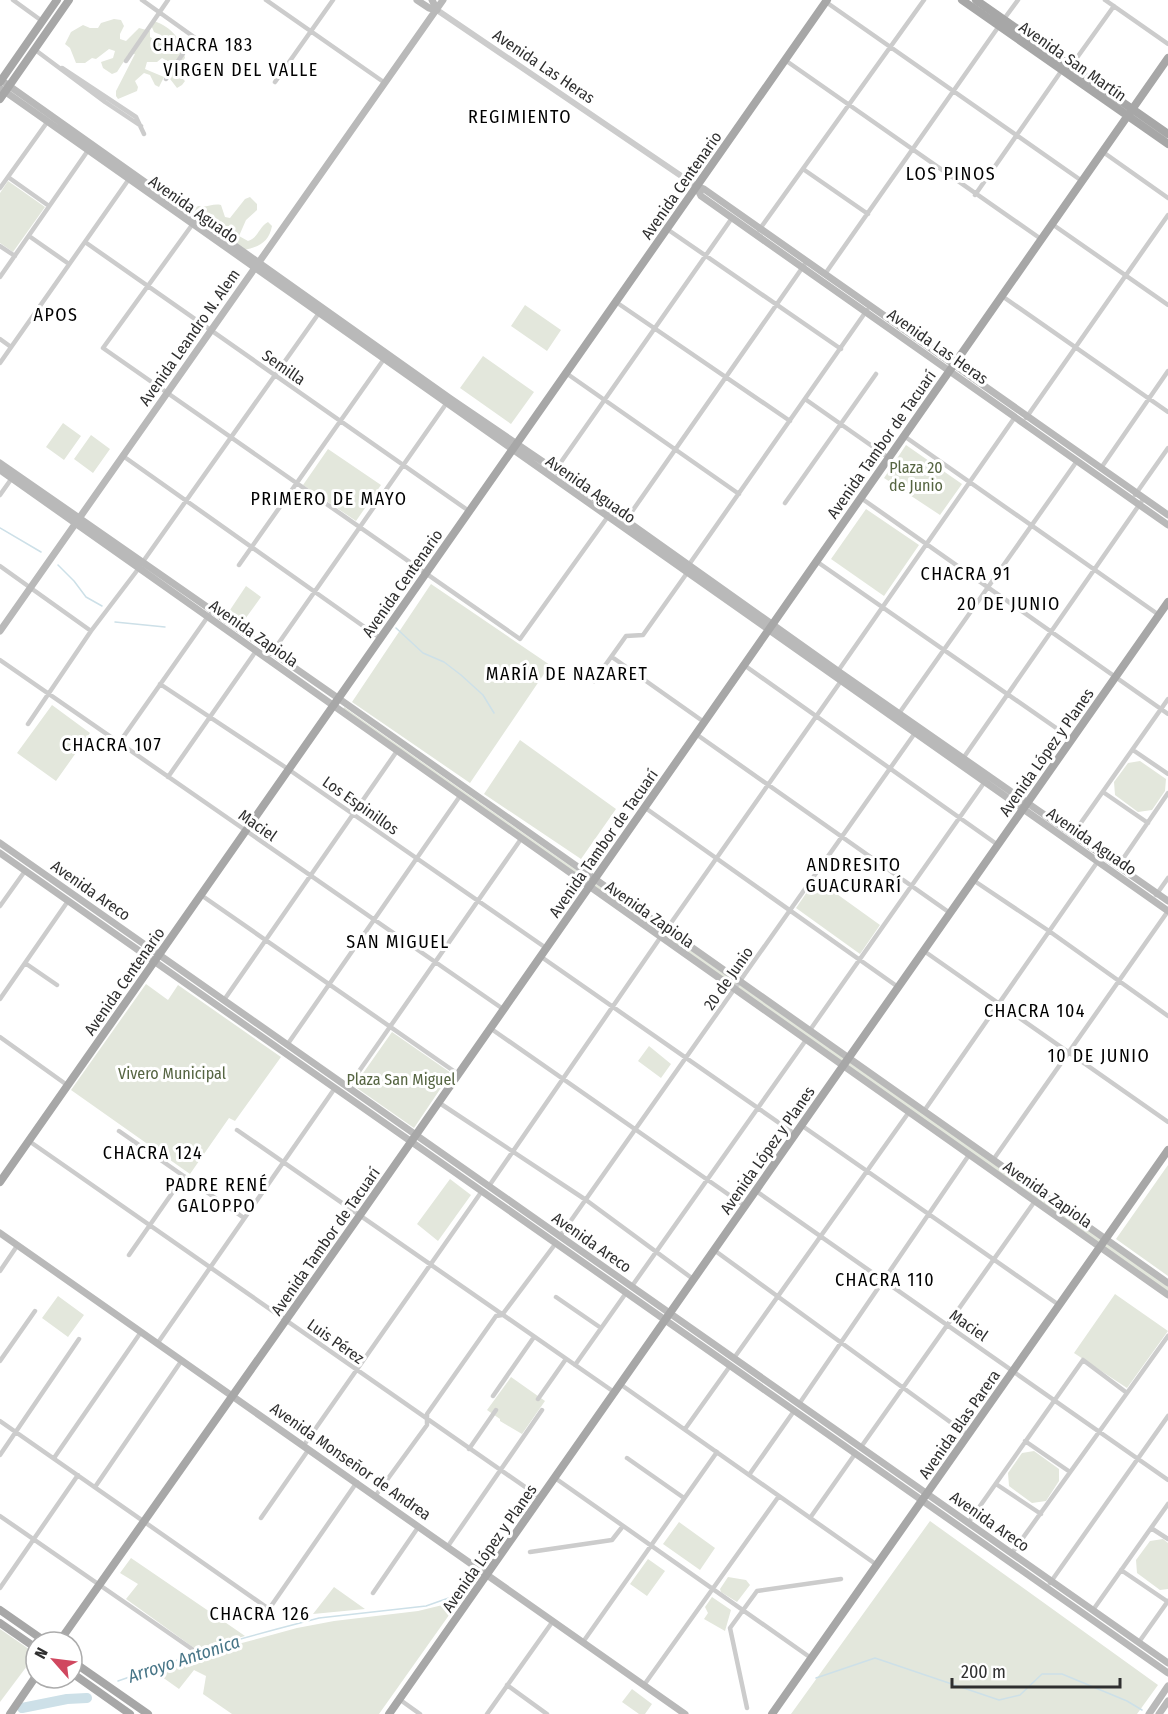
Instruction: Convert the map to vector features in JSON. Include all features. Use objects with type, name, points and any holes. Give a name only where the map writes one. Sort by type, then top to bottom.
[{"type":"main road","points":[[2,87],[57,0]]},
{"type":"main road","points":[[2,87],[34,49],[69,0]]},
{"type":"main road","name":"Avenida Las Heras","points":[[417,0],[429,8],[437,9]]},
{"type":"main road","name":"Avenida Las Heras","points":[[432,0],[437,9]]},
{"type":"main road","name":"Avenida Leandro N. Alem","points":[[0,632],[443,0]]},
{"type":"main road","name":"Avenida San Martín","points":[[962,0],[1071,66],[1168,144]]},
{"type":"main road","name":"Avenida San Martín","points":[[976,0],[1001,23],[1062,70],[1168,135]]},
{"type":"main road","name":"Avenida Centenario","points":[[0,1182],[826,1]]},
{"type":"main road","name":"Avenida Tambor de Tacuarí","points":[[67,1630],[1168,58]]},
{"type":"main road","name":"Avenida Aguado","points":[[2,87],[192,225],[257,265],[319,313],[446,404],[553,473],[687,570],[900,712],[964,757],[987,779]]},
{"type":"main road","name":"Avenida Aguado","points":[[2,87],[514,447]]},
{"type":"main road","name":"Avenida Las Heras","points":[[696,186],[700,196],[732,218],[758,232]]},
{"type":"main road","name":"Avenida Las Heras","points":[[696,186],[704,189],[758,232],[1017,414],[1077,461],[1168,515]]},
{"type":"main road","name":"Avenida Las Heras","points":[[805,264],[825,274],[868,309]]},
{"type":"main road","name":"Avenida Las Heras","points":[[1025,420],[1101,468],[1134,496]]},
{"type":"main road","name":"Avenida Zapiola","points":[[0,463],[77,521]]},
{"type":"main road","name":"Avenida Zapiola","points":[[0,470],[271,654],[397,752],[1168,1295]]},
{"type":"main road","name":"Avenida Las Heras","points":[[1142,501],[1168,525]]},
{"type":"main road","name":"Avenida Aguado","points":[[610,513],[626,520],[687,570]]},
{"type":"main road","name":"Avenida López y Planes","points":[[389,1714],[1168,602]]},
{"type":"main road","name":"Avenida Zapiola","points":[[209,614],[256,651],[335,702],[594,879],[1168,1283]]},
{"type":"main road","name":"Avenida Aguado","points":[[771,626],[841,681],[1025,805],[1098,861],[1155,896],[1168,901]]},
{"type":"main road","name":"Avenida Aguado","points":[[1025,805],[1073,834],[1118,866],[1155,896],[1168,911]]},
{"type":"main road","name":"Avenida Areco","points":[[0,843],[335,1088],[489,1186],[632,1286],[730,1366],[855,1454],[968,1522],[1168,1663]]},
{"type":"main road","name":"Avenida Areco","points":[[0,853],[68,901],[224,1000],[287,1044],[348,1087],[482,1191],[626,1293],[734,1358],[861,1447],[1047,1588],[1168,1673]]},
{"type":"main road","name":"Avenida Blas Parera","points":[[772,1714],[1168,1150]]},
{"type":"main road","name":"Avenida Monseñor de Andrea","points":[[0,1233],[488,1574],[680,1713]]},
{"type":"main road","points":[[0,1610],[29,1630]]},
{"type":"main road","points":[[0,1623],[24,1640]]},
{"type":"main road","points":[[84,1669],[148,1714]]},
{"type":"main road","points":[[84,1682],[130,1714]]},
{"type":"main road","points":[[1149,1714],[1168,1686]]},
{"type":"main road","points":[[10,1714],[27,1690]]},
{"type":"main road","points":[[1159,1714],[1168,1701]]},
{"type":"street","points":[[13,0],[42,21]]},
{"type":"street","points":[[142,0],[201,42]]},
{"type":"street","points":[[126,61],[168,0]]},
{"type":"street","points":[[266,0],[385,83]]},
{"type":"street","points":[[275,82],[333,0]]},
{"type":"street","points":[[758,232],[924,0]]},
{"type":"street","points":[[825,274],[1018,0]]},
{"type":"street","points":[[1105,0],[1168,44]]},
{"type":"street","points":[[826,1],[1082,181]]},
{"type":"street","points":[[1071,66],[1114,6]]},
{"type":"street","name":"Avenida Las Heras","points":[[437,9],[696,186]]},
{"type":"street","points":[[166,79],[194,37]]},
{"type":"street","points":[[34,49],[141,126],[144,134]]},
{"type":"street","points":[[785,60],[1041,239]]},
{"type":"street","points":[[975,195],[1062,70]]},
{"type":"street","points":[[0,188],[48,121]]},
{"type":"street","points":[[0,277],[89,149]]},
{"type":"street","points":[[1102,152],[1168,198]]},
{"type":"street","points":[[803,169],[868,214]]},
{"type":"street","points":[[8,177],[49,206]]},
{"type":"street","points":[[0,363],[129,179]]},
{"type":"street","points":[[1025,420],[1168,215]]},
{"type":"street","points":[[553,473],[732,218]]},
{"type":"street","points":[[1052,224],[1168,305]]},
{"type":"street","points":[[192,225],[103,348],[520,639],[610,513]]},
{"type":"street","points":[[667,229],[841,349]]},
{"type":"street","points":[[29,236],[69,264]]},
{"type":"street","name":"Semilla","points":[[85,242],[469,511]]},
{"type":"street","points":[[0,246],[15,256]]},
{"type":"street","points":[[626,520],[805,264]]},
{"type":"street","points":[[1002,296],[1168,412]]},
{"type":"street","points":[[616,302],[790,421]]},
{"type":"street","points":[[594,681],[626,636],[644,635],[868,309]]},
{"type":"street","points":[[28,724],[91,631],[319,313]]},
{"type":"street","points":[[0,339],[11,347]]},
{"type":"street","points":[[239,565],[384,359]]},
{"type":"street","points":[[1101,468],[1168,371]]},
{"type":"street","points":[[566,373],[739,494]]},
{"type":"street","points":[[785,503],[876,374]]},
{"type":"street","points":[[805,399],[889,458]]},
{"type":"street","points":[[271,654],[446,404]]},
{"type":"street","points":[[838,671],[1017,414]]},
{"type":"street","points":[[904,436],[1159,615]]},
{"type":"street","points":[[1134,496],[1168,448]]},
{"type":"street","points":[[123,456],[380,638]]},
{"type":"street","points":[[900,712],[1077,461]]},
{"type":"street","points":[[0,495],[12,478]]},
{"type":"street","points":[[861,497],[1168,714]]},
{"type":"street","points":[[964,757],[1142,501]]},
{"type":"street","points":[[816,561],[1072,739]]},
{"type":"street","points":[[0,566],[91,631]]},
{"type":"street","points":[[119,743],[209,614]]},
{"type":"street","points":[[168,777],[256,651]]},
{"type":"street","points":[[612,657],[704,722]]},
{"type":"street","name":"Maciel","points":[[0,660],[503,1009]]},
{"type":"street","points":[[744,664],[998,845]]},
{"type":"street","points":[[666,930],[841,681]]},
{"type":"street","name":"Los Espinillos","points":[[160,684],[546,948]]},
{"type":"street","points":[[1073,834],[1168,699]]},
{"type":"street","name":"20 de Junio","points":[[560,1236],[915,733]]},
{"type":"street","points":[[696,734],[950,914]]},
{"type":"street","points":[[1133,750],[1168,774]]},
{"type":"street","points":[[224,1000],[397,752]]},
{"type":"street","points":[[810,1030],[987,779]]},
{"type":"street","points":[[1103,792],[1148,823]]},
{"type":"street","points":[[1118,866],[1168,793]]},
{"type":"street","points":[[287,1044],[459,796]]},
{"type":"street","points":[[644,807],[898,987]]},
{"type":"street","points":[[348,1087],[521,839]]},
{"type":"street","points":[[924,1111],[1098,861]]},
{"type":"street","points":[[0,906],[25,871]]},
{"type":"street","points":[[1155,896],[1168,878]]},
{"type":"street","points":[[973,880],[1168,1016]]},
{"type":"street","points":[[201,895],[458,1074]]},
{"type":"street","points":[[0,999],[68,901]]},
{"type":"street","points":[[993,1160],[1168,911]]},
{"type":"street","points":[[489,1186],[660,938]]},
{"type":"street","points":[[924,951],[1168,1122]]},
{"type":"street","points":[[540,956],[795,1134]]},
{"type":"street","points":[[25,963],[57,985]]},
{"type":"street","points":[[490,1028],[744,1206]]},
{"type":"street","points":[[0,1037],[67,1085]]},
{"type":"street","points":[[632,1286],[806,1040]]},
{"type":"street","points":[[157,1344],[335,1088]]},
{"type":"street","points":[[438,1102],[586,1200],[693,1279]]},
{"type":"street","points":[[734,1358],[909,1112]]},
{"type":"street","points":[[801,1125],[1059,1305]]},
{"type":"street","points":[[237,1130],[614,1392]]},
{"type":"street","points":[[119,1131],[244,1218]]},
{"type":"street","name":"Luis Pérez","points":[[29,1141],[540,1498]]},
{"type":"street","points":[[799,1404],[969,1155]]},
{"type":"street","points":[[129,1255],[184,1176]]},
{"type":"street","points":[[261,1518],[357,1370],[482,1191]]},
{"type":"street","name":"Maciel","points":[[756,1191],[1168,1480]]},
{"type":"street","points":[[861,1447],[1035,1201]]},
{"type":"street","points":[[376,1495],[428,1425],[427,1414],[496,1316],[502,1315],[556,1243]]},
{"type":"street","points":[[0,1271],[17,1246]]},
{"type":"street","points":[[714,1250],[968,1435]]},
{"type":"street","points":[[575,1365],[626,1293]]},
{"type":"street","points":[[556,1297],[601,1328]]},
{"type":"street","points":[[0,1361],[35,1311]]},
{"type":"street","points":[[54,1458],[141,1332]]},
{"type":"street","points":[[1012,1554],[1168,1336]]},
{"type":"street","points":[[493,1395],[534,1337]]},
{"type":"street","points":[[0,1455],[79,1340]]},
{"type":"street","points":[[538,1399],[566,1359]]},
{"type":"street","points":[[95,1487],[182,1360]]},
{"type":"street","points":[[968,1522],[1083,1360],[1127,1393]]},
{"type":"street","points":[[685,1429],[730,1366]]},
{"type":"street","points":[[620,1384],[877,1565]]},
{"type":"street","points":[[469,1449],[496,1410]]},
{"type":"street","points":[[448,1546],[542,1410]]},
{"type":"street","points":[[749,1475],[795,1411]]},
{"type":"street","points":[[1047,1588],[1167,1420]]},
{"type":"street","points":[[0,1421],[269,1608],[357,1482]]},
{"type":"street","points":[[1025,1442],[1070,1472]]},
{"type":"street","points":[[583,1642],[717,1452]]},
{"type":"street","points":[[810,1518],[855,1454]]},
{"type":"street","points":[[627,1458],[684,1498]]},
{"type":"street","points":[[0,1588],[78,1475]]},
{"type":"street","points":[[555,1478],[812,1658]]},
{"type":"street","points":[[996,1484],[1041,1514]]},
{"type":"street","points":[[644,1685],[779,1496]]},
{"type":"street","points":[[1093,1610],[1168,1504]]},
{"type":"street","points":[[0,1516],[192,1649]]},
{"type":"street","points":[[374,1593],[419,1526]]},
{"type":"street","points":[[530,1552],[612,1540],[623,1526]]},
{"type":"street","points":[[1151,1528],[1168,1539]]},
{"type":"street","points":[[1121,1570],[1168,1601],[1139,1642]]},
{"type":"street","points":[[747,1708],[730,1628],[742,1610],[756,1591],[841,1579]]},
{"type":"street","points":[[487,1714],[553,1621]]},
{"type":"street","points":[[507,1685],[547,1714]]},
{"type":"street","points":[[399,1699],[420,1714]]},
{"type":"green space","points":[[114,19],[121,20],[124,26],[120,39],[126,41],[139,28],[150,31],[150,37],[160,43],[164,40],[161,35],[154,32],[151,25],[154,21],[171,31],[179,40],[184,51],[185,58],[178,67],[179,75],[185,81],[182,85],[177,88],[167,75],[171,63],[162,58],[157,62],[147,62],[145,69],[164,77],[159,87],[155,85],[150,75],[144,73],[135,81],[137,91],[118,99],[116,91],[135,54],[128,55],[117,72],[112,74],[103,68],[101,62],[113,58],[115,51],[109,49],[96,59],[76,63],[70,48],[65,44],[71,32],[83,25],[98,28],[101,23]]},
{"type":"green space","points":[[8,181],[45,207],[13,252],[0,243],[0,193]]},
{"type":"green space","points":[[250,197],[257,204],[257,210],[246,220],[239,236],[248,241],[268,222],[272,226],[266,240],[254,247],[244,250],[192,216],[194,209],[198,206],[221,205],[225,217],[230,218],[245,199]]},
{"type":"green space","points":[[525,305],[561,330],[547,351],[511,326]]},
{"type":"green space","points":[[483,356],[534,392],[511,424],[460,388]]},
{"type":"green space","points":[[63,423],[81,436],[64,460],[46,447]]},
{"type":"green space","points":[[91,435],[110,449],[93,473],[74,459]]},
{"type":"green space","name":"Plaza 20 de Junio","points":[[906,445],[962,484],[940,515],[884,478]]},
{"type":"green space","points":[[328,449],[381,485],[356,521],[303,485]]},
{"type":"green space","points":[[866,509],[919,545],[884,596],[831,559]]},
{"type":"green space","points":[[431,584],[550,665],[470,783],[352,702]]},
{"type":"green space","points":[[246,586],[261,597],[240,626],[226,616]]},
{"type":"green space","points":[[52,705],[90,733],[56,781],[17,753]]},
{"type":"green space","points":[[344,707],[1168,1286],[1168,1292],[343,710]]},
{"type":"green space","points":[[520,740],[616,809],[581,859],[484,794]]},
{"type":"green space","points":[[1140,761],[1166,779],[1165,791],[1152,810],[1138,812],[1115,795],[1114,782],[1128,763]]},
{"type":"green space","points":[[816,879],[880,925],[860,954],[796,908]]},
{"type":"green space","name":"Vivero Municipal","points":[[146,984],[168,1000],[178,985],[281,1057],[235,1121],[229,1118],[190,1174],[71,1090]]},
{"type":"green space","name":"Plaza San Miguel","points":[[392,1032],[451,1073],[414,1128],[354,1086]]},
{"type":"green space","points":[[649,1046],[671,1064],[661,1078],[638,1061]]},
{"type":"green space","points":[[1168,1165],[1168,1276],[1116,1239]]},
{"type":"green space","points":[[450,1179],[471,1195],[438,1241],[417,1224]]},
{"type":"green space","points":[[1115,1294],[1168,1331],[1127,1388],[1074,1353]]},
{"type":"green space","points":[[58,1296],[84,1315],[68,1337],[42,1318]]},
{"type":"green space","points":[[511,1377],[545,1401],[522,1434],[487,1410]]},
{"type":"green space","points":[[1034,1451],[1059,1469],[1059,1481],[1046,1501],[1032,1503],[1009,1486],[1008,1473],[1022,1453]]},
{"type":"green space","points":[[930,1521],[1158,1685],[1137,1714],[791,1714]]},
{"type":"green space","points":[[679,1522],[715,1548],[700,1570],[663,1544]]},
{"type":"green space","points":[[1163,1539],[1168,1543],[1168,1589],[1160,1590],[1137,1573],[1136,1560],[1150,1541]]},
{"type":"green space","points":[[131,1558],[245,1636],[197,1650],[126,1599],[138,1584],[120,1573]]},
{"type":"green space","points":[[648,1559],[665,1571],[647,1596],[630,1584]]},
{"type":"green space","points":[[728,1577],[746,1580],[750,1585],[737,1602],[721,1592],[720,1589]]},
{"type":"green space","points":[[334,1587],[365,1609],[313,1614]]},
{"type":"green space","points":[[712,1597],[731,1610],[725,1631],[704,1619],[708,1613],[705,1607]]},
{"type":"green space","points":[[459,1601],[379,1714],[232,1714],[203,1694],[206,1676],[194,1670],[179,1689],[158,1674],[227,1647],[297,1628],[418,1611]]},
{"type":"green space","points":[[0,1629],[24,1646],[24,1670],[0,1702]]},
{"type":"green space","points":[[632,1689],[652,1704],[645,1714],[639,1714],[622,1702]]},
{"type":"waterway","points":[[0,528],[41,552]]},
{"type":"waterway","points":[[58,565],[86,597],[102,606]]},
{"type":"waterway","points":[[115,622],[165,627]]},
{"type":"waterway","points":[[396,628],[423,653],[444,662],[461,675],[483,695],[494,713]]},
{"type":"waterway","name":"Arroyo Antonica","points":[[118,1681],[226,1643],[319,1618],[426,1606],[460,1594]]},
{"type":"waterway","name":"Arroyo Antonica","points":[[816,1678],[875,1658],[999,1700],[1020,1695],[1042,1674],[1062,1674],[1127,1701],[1142,1710]]},
{"type":"waterway","name":"Arroyo Antonica","points":[[22,1708],[67,1699],[87,1698]]},
{"type":"district","name":"CHACRA 183","points":[[203,45]]},
{"type":"district","name":"VIRGEN DEL VALLE","points":[[241,70]]},
{"type":"district","name":"REGIMIENTO","points":[[520,117]]},
{"type":"district","name":"LOS PINOS","points":[[951,174]]},
{"type":"district","name":"APOS","points":[[56,315]]},
{"type":"district","name":"PRIMERO DE MAYO","points":[[329,499]]},
{"type":"district","name":"CHACRA 91","points":[[966,574]]},
{"type":"district","name":"20 DE JUNIO","points":[[1009,604]]},
{"type":"district","name":"MARÍA DE NAZARET","points":[[567,674]]},
{"type":"district","name":"CHACRA 107","points":[[112,745]]},
{"type":"district","name":"ANDRESITO GUACURARÍ","points":[[854,875]]},
{"type":"district","name":"SAN MIGUEL","points":[[398,942]]},
{"type":"district","name":"CHACRA 104","points":[[1035,1011]]},
{"type":"district","name":"10 DE JUNIO","points":[[1099,1056]]},
{"type":"district","name":"CHACRA 124","points":[[153,1153]]},
{"type":"district","name":"PADRE RENÉ GALOPPO","points":[[217,1195]]},
{"type":"district","name":"CHACRA 110","points":[[885,1280]]},
{"type":"district","name":"CHACRA 126","points":[[260,1614]]}]
